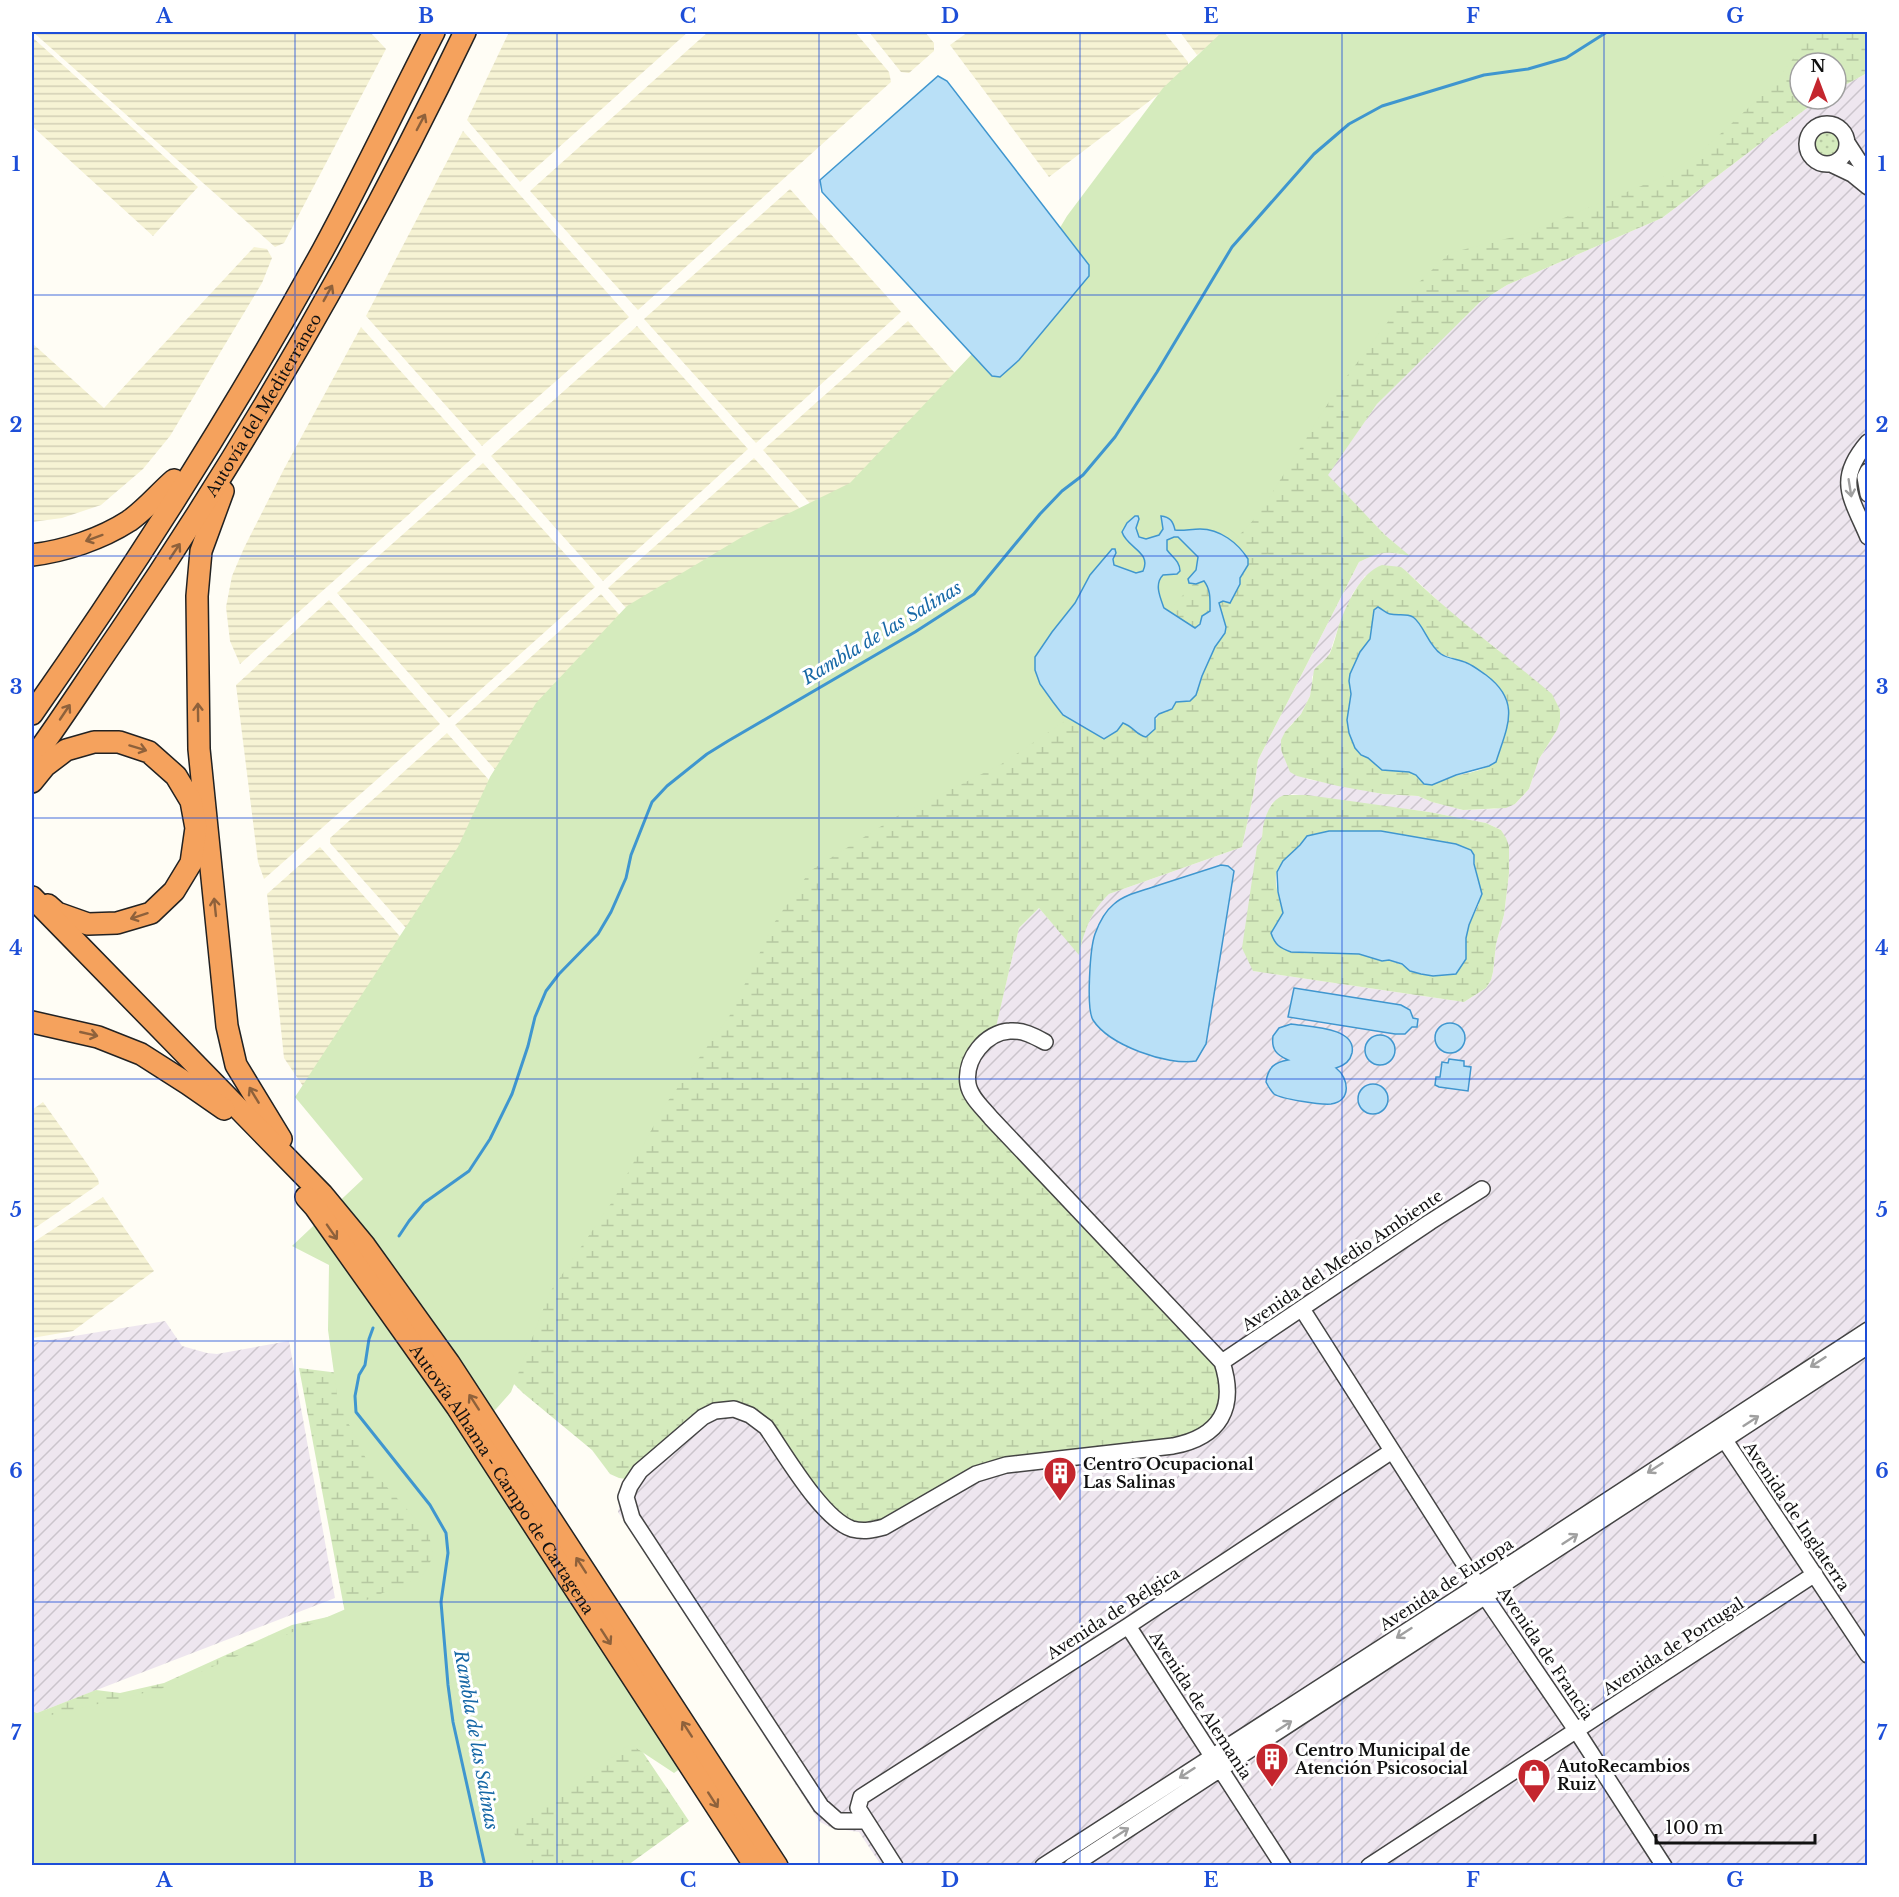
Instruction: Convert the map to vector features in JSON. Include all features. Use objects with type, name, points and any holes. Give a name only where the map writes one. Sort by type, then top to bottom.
[{"type":"highway","name":"Autovía del Mediterráneo","points":[[32,714],[79,647],[219,430],[323,249],[434,32]]},
{"type":"highway","name":"Autovía del Mediterráneo","points":[[32,760],[179,545],[238,449],[376,206],[465,32]]},
{"type":"highway","points":[[32,697],[215,418],[344,194],[370,156]]},
{"type":"highway","points":[[238,449],[201,552],[196,596],[199,749],[227,1026],[236,1065],[280,1139],[319,1183],[322,1194]]},
{"type":"highway","points":[[32,555],[70,547],[108,533],[131,520],[174,480]]},
{"type":"highway","points":[[32,782],[45,766],[66,750],[94,742],[119,742],[149,752],[176,776],[190,801],[196,828],[190,863],[174,891],[151,913],[117,923],[88,924],[57,913],[32,891]]},
{"type":"highway","points":[[32,897],[322,1194]]},
{"type":"highway","points":[[32,915],[130,1017],[224,1109]]},
{"type":"highway","points":[[32,1022],[98,1037],[141,1054],[224,1109]]},
{"type":"highway","name":"Autovía Alhama - Campo de Cartagena","points":[[224,1109],[315,1207],[457,1407],[755,1866]]},
{"type":"highway","name":"Autovía Alhama - Campo de Cartagena","points":[[322,1194],[364,1246],[449,1363],[777,1866]]},
{"type":"street","points":[[1868,168],[1859,161],[1839,127],[1826,123],[1814,128],[1807,139],[1808,152],[1817,162],[1830,164],[1852,174],[1868,187]]},
{"type":"street","points":[[1830,164],[1843,157],[1848,144]]},
{"type":"street","points":[[1868,442],[1851,465],[1848,481],[1851,496],[1868,537]]},
{"type":"street","points":[[1868,471],[1865,477],[1868,494]]},
{"type":"street","points":[[895,1866],[862,1815],[838,1821],[821,1806],[632,1518],[626,1497],[640,1471],[703,1417],[715,1411],[734,1409],[758,1420],[766,1427],[827,1512],[850,1528],[869,1531],[884,1527],[976,1474],[1006,1465],[1186,1444],[1211,1431],[1224,1408],[1228,1380],[1222,1362],[991,1118],[972,1094],[968,1084],[968,1071],[975,1053],[983,1043],[998,1033],[1012,1031],[1025,1032],[1046,1042]]},
{"type":"street","name":"Avenida del Medio Ambiente","points":[[1222,1362],[1482,1189]]},
{"type":"street","name":"Avenida de Francia","points":[[1302,1309],[1481,1590],[1576,1730],[1664,1866]]},
{"type":"street","name":"Avenida de Europa","points":[[1043,1866],[1216,1762],[1481,1590],[1720,1434],[1868,1330]]},
{"type":"street","name":"Avenida de Europa","points":[[1720,1434],[1868,1346]]},
{"type":"street","name":"Avenida de Inglaterra","points":[[1720,1434],[1868,1654]]},
{"type":"street","name":"Avenida de Bélgica","points":[[862,1815],[861,1797],[1128,1626],[1392,1451]]},
{"type":"street","name":"Avenida de Portugal","points":[[1369,1866],[1815,1575]]},
{"type":"street","name":"Avenida de Alemania","points":[[1128,1626],[1283,1866]]},
{"type":"street","name":"Avenida de Europa","points":[[1072,1866],[1216,1762]]},
{"type":"shaded area","points":[[33,32],[370,32],[386,49],[284,243],[275,247]]},
{"type":"shaded area","points":[[509,32],[688,32],[520,182],[467,120]]},
{"type":"shaded area","points":[[708,32],[855,32],[889,72],[891,82],[638,310],[530,191]]},
{"type":"shaded area","points":[[869,32],[925,32],[934,43],[934,51],[909,73],[901,72]]},
{"type":"shaded area","points":[[968,32],[1164,32],[1188,62],[1188,72],[1049,177],[950,45]]},
{"type":"shaded area","points":[[1180,32],[1226,32],[1197,55]]},
{"type":"shaded area","points":[[32,37],[198,187],[153,236],[32,126]]},
{"type":"shaded area","points":[[1867,73],[1867,1865],[881,1865],[859,1832],[832,1828],[820,1822],[618,1512],[626,1479],[695,1413],[704,1407],[716,1404],[769,1420],[794,1455],[973,1468],[1213,1417],[1217,1406],[976,1114],[966,1098],[962,1087],[996,1026],[1019,928],[1039,908],[1079,954],[1085,929],[1099,903],[1109,894],[1242,847],[1258,760],[1359,562],[1379,552],[1409,556],[1385,535],[1327,475],[1377,404],[1480,302],[1507,285],[1662,218],[1803,111],[1848,111],[1848,83]],"holes":[[[1406,571],[1460,621],[1537,682],[1557,730],[1539,759],[1529,789],[1515,804],[1494,809],[1463,810],[1418,796],[1383,794],[1307,779],[1287,764],[1290,726],[1301,714],[1310,696],[1312,677],[1330,652],[1353,593],[1365,576]],[[1292,794],[1429,812],[1486,823],[1501,830],[1509,846],[1509,873],[1493,972],[1486,988],[1464,1002],[1253,971],[1263,828],[1272,803]],[[1221,865],[1234,871],[1206,1044],[1201,1054],[1186,1063],[1152,1055],[1093,1020],[1090,1013],[1089,995],[1094,938],[1106,912],[1122,898]]]},
{"type":"shaded area","points":[[463,131],[629,317],[482,446],[366,316]]},
{"type":"shaded area","points":[[790,189],[901,312],[756,443],[644,319]]},
{"type":"shaded area","points":[[254,247],[267,249],[272,258],[262,283],[170,436],[143,469],[101,505],[62,518],[32,522],[32,343],[104,408]]},
{"type":"shaded area","points":[[908,321],[1019,444],[873,575],[763,450]]},
{"type":"shaded area","points":[[637,326],[748,449],[603,581],[491,456]]},
{"type":"shaded area","points":[[361,327],[476,455],[240,664],[230,641],[226,607],[232,576],[284,469]]},
{"type":"shaded area","points":[[754,458],[866,581],[700,690],[608,588]]},
{"type":"shaded area","points":[[483,463],[595,587],[449,718],[337,593]]},
{"type":"shaded area","points":[[601,594],[692,697],[579,863],[455,725]]},
{"type":"shaded area","points":[[329,600],[440,724],[264,879],[258,862],[236,685]]},
{"type":"shaded area","points":[[447,733],[572,873],[472,1002],[330,843],[330,838]]},
{"type":"shaded area","points":[[320,847],[465,1009],[332,1129],[284,1058],[267,894]]},
{"type":"shaded area","points":[[43,1102],[98,1179],[99,1184],[32,1230],[32,1110]]},
{"type":"shaded area","points":[[103,1197],[154,1271],[73,1331],[32,1338],[32,1243]]},
{"type":"shaded area","points":[[165,1321],[182,1346],[207,1353],[217,1354],[289,1341],[335,1598],[37,1713],[32,1711],[32,1343]]},
{"type":"green space","points":[[1222,32],[1813,32],[1799,51],[1788,51],[1788,65],[1774,84],[1702,151],[1663,177],[1525,234],[1450,253],[1414,287],[1335,392],[1259,514],[1065,721],[1000,765],[899,815],[810,871],[774,923],[730,1015],[665,1105],[612,1202],[550,1292],[511,1392],[473,1435],[687,1764],[674,1773],[630,1744],[513,1831],[530,1865],[32,1866],[32,1718],[161,1689],[422,1576],[433,1557],[429,1534],[371,1469],[338,1402],[328,1330],[329,1265],[292,1246],[363,1179],[295,1097],[458,847],[490,777],[536,703],[627,606],[747,534],[850,483],[1006,318],[1067,216],[1163,88]]},
{"type":"green space","points":[[1477,32],[1867,32],[1867,73],[1848,83],[1848,51],[1788,51],[1788,111],[1803,111],[1662,218],[1507,285],[1480,302],[1377,404],[1328,475],[1385,535],[1410,556],[1384,553],[1359,562],[1258,760],[1242,847],[1109,894],[1097,907],[1089,922],[1079,955],[1039,908],[1019,928],[996,1027],[980,1037],[966,1098],[976,1114],[1217,1368],[1220,1382],[1218,1406],[1206,1427],[1187,1437],[994,1461],[879,1523],[854,1523],[830,1506],[769,1420],[716,1404],[704,1407],[626,1479],[619,1478],[610,1474],[592,1450],[523,1393],[501,1371],[368,1177]],"holes":[[[1227,537],[1245,553],[1248,565],[1230,603],[1223,601],[1219,603],[1226,627],[1225,633],[1215,647],[1196,695],[1168,706],[1146,737],[1123,723],[1117,731],[1104,739],[1063,715]]]},
{"type":"green space","points":[[1827,127],[1839,131],[1843,143],[1839,155],[1827,159],[1815,155],[1811,143],[1815,131]]},
{"type":"green space","points":[[1382,565],[1401,567],[1459,619],[1552,694],[1560,710],[1557,730],[1539,759],[1529,789],[1515,804],[1506,808],[1463,810],[1418,796],[1383,794],[1338,786],[1297,776],[1290,772],[1281,750],[1281,740],[1301,714],[1310,696],[1314,670],[1330,653],[1350,599],[1361,582],[1374,569]],"holes":[[[1378,607],[1389,614],[1398,615],[1419,625],[1425,636],[1441,654],[1465,662],[1497,684],[1505,736],[1499,746],[1496,762],[1470,773],[1422,781],[1409,772],[1381,769],[1355,748],[1349,733],[1348,711],[1351,694],[1349,681],[1360,652],[1370,639],[1374,610]]]},
{"type":"green space","points":[[1158,580],[1205,581],[1209,592],[1210,611],[1195,628],[1164,608]]},
{"type":"green space","points":[[1307,795],[1429,812],[1486,823],[1501,830],[1509,846],[1509,873],[1493,972],[1486,988],[1464,1002],[1253,971],[1242,948],[1257,846],[1268,812],[1279,797]],"holes":[[[1329,831],[1381,831],[1456,844],[1474,855],[1479,904],[1469,925],[1466,938],[1466,959],[1421,974],[1389,960],[1382,961],[1359,954],[1304,953],[1271,933],[1283,913],[1276,886],[1277,870],[1303,843],[1316,834]]]},
{"type":"green space","points":[[299,1368],[347,1374],[530,1584],[689,1821],[628,1865],[32,1866],[32,1711],[37,1713],[96,1690],[120,1693],[164,1683],[292,1625],[345,1613]]},
{"type":"water","points":[[938,76],[947,81],[1089,265],[1089,276],[1019,360],[1000,377],[992,376],[822,192],[820,180]]},
{"type":"water","points":[[1138,516],[1136,528],[1139,537],[1146,539],[1159,535],[1163,529],[1161,516],[1171,520],[1175,530],[1215,531],[1228,538],[1239,548],[1248,559],[1248,565],[1230,603],[1223,601],[1219,603],[1226,627],[1225,633],[1215,647],[1196,695],[1190,701],[1176,702],[1172,709],[1159,714],[1155,718],[1155,729],[1146,737],[1123,723],[1117,731],[1104,739],[1063,715],[1040,684],[1035,670],[1035,657],[1075,603],[1090,575],[1112,549],[1115,549],[1116,553],[1113,559],[1114,565],[1136,573],[1143,571],[1145,565],[1142,555],[1122,532],[1127,523]],"holes":[[[1178,537],[1198,557],[1196,570],[1188,579],[1189,583],[1196,584],[1204,581],[1209,592],[1210,611],[1202,616],[1200,624],[1195,628],[1164,608],[1159,591],[1159,582],[1163,575],[1177,574],[1180,571],[1177,562],[1167,550],[1167,540]]]},
{"type":"water","points":[[1378,607],[1390,614],[1413,617],[1441,654],[1472,666],[1497,685],[1508,705],[1509,716],[1496,762],[1432,785],[1424,784],[1416,775],[1409,772],[1382,770],[1355,748],[1347,720],[1351,694],[1350,674],[1360,652],[1370,639],[1374,610]]},
{"type":"water","points":[[1329,831],[1381,831],[1456,844],[1471,850],[1482,894],[1469,925],[1466,938],[1466,959],[1456,974],[1433,976],[1421,974],[1410,971],[1402,964],[1359,954],[1291,952],[1276,943],[1271,933],[1283,913],[1278,892],[1277,872],[1283,861],[1307,836]]},
{"type":"water","points":[[1221,865],[1228,866],[1234,871],[1206,1044],[1196,1061],[1184,1062],[1155,1057],[1112,1038],[1093,1020],[1090,1004],[1092,952],[1095,934],[1102,918],[1114,904],[1128,895]]},
{"type":"water","points":[[1294,988],[1401,1005],[1410,1010],[1413,1018],[1418,1019],[1417,1027],[1412,1027],[1405,1034],[1395,1034],[1288,1017]]},
{"type":"water","points":[[1450,1023],[1461,1027],[1465,1038],[1461,1049],[1450,1053],[1439,1049],[1435,1038],[1439,1027]]},
{"type":"water","points":[[1291,1024],[1340,1033],[1352,1044],[1350,1059],[1344,1065],[1336,1068],[1346,1083],[1345,1094],[1338,1102],[1326,1104],[1292,1100],[1274,1094],[1269,1088],[1266,1082],[1270,1069],[1279,1062],[1288,1060],[1276,1051],[1273,1036],[1279,1028]]},
{"type":"water","points":[[1380,1035],[1391,1039],[1395,1050],[1391,1061],[1380,1065],[1369,1061],[1365,1050],[1369,1039]]},
{"type":"water","points":[[1449,1059],[1464,1061],[1464,1066],[1471,1067],[1468,1091],[1435,1085],[1436,1077],[1440,1077],[1442,1062],[1448,1063]]},
{"type":"water","points":[[1373,1084],[1384,1088],[1388,1099],[1384,1110],[1373,1114],[1362,1110],[1358,1099],[1362,1088]]},
{"type":"waterway","name":"Rambla de las Salinas","points":[[399,1236],[424,1203],[469,1171],[490,1139],[512,1094],[535,1017],[546,991],[559,974],[598,934],[611,912],[626,878],[631,855],[652,802],[667,786],[707,754],[915,632],[974,594],[1040,514],[1062,491],[1083,475],[1115,437],[1232,247],[1314,154],[1349,124],[1382,106],[1484,75],[1528,69],[1566,58],[1607,32]]},
{"type":"waterway","name":"Rambla de las Salinas","points":[[373,1328],[365,1365],[359,1375],[355,1396],[356,1412],[430,1505],[446,1533],[448,1553],[441,1602],[448,1685],[453,1722],[485,1866]]},
{"type":"place","name":"Centro Ocupacional Las Salinas","points":[[1060,1502]]},
{"type":"place","name":"Centro Municipal de Atención Psicosocial","points":[[1272,1788]]},
{"type":"place","name":"AutoRecambios Ruiz","points":[[1534,1804]]}]
